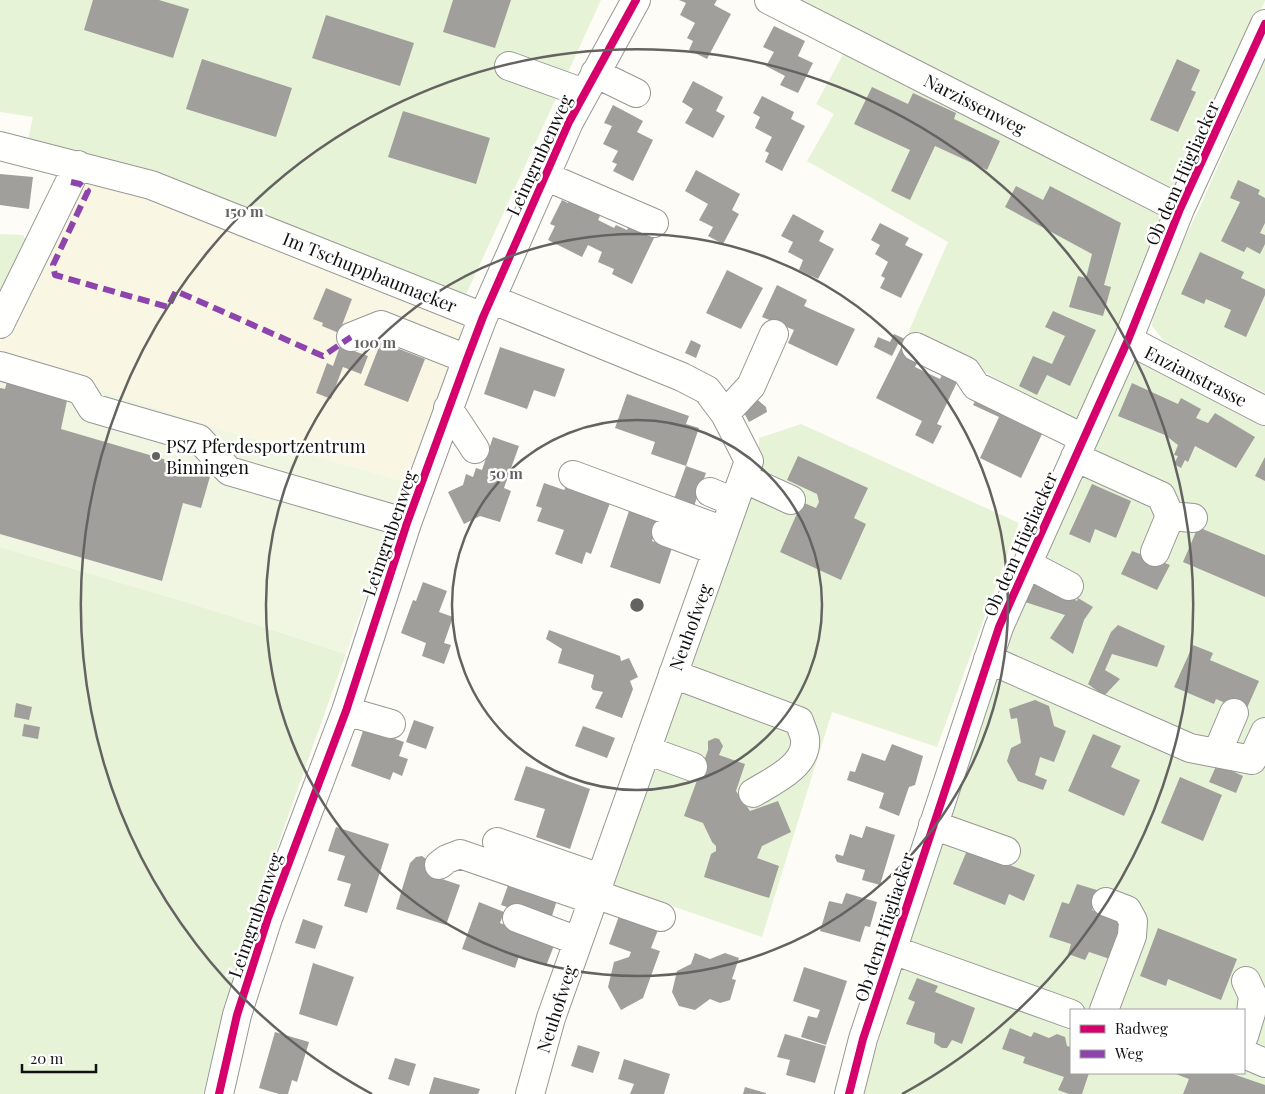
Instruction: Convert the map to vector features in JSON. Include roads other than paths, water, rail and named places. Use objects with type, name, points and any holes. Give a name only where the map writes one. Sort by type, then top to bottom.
[{"type":"street","name":"Leimgrubenweg","points":[[219,1094],[237,1015],[268,918],[346,711],[407,523],[448,408],[487,308],[545,176],[590,83],[636,0]]},
{"type":"street","name":"Narzissenweg","points":[[769,0],[1180,209]]},
{"type":"street","name":"Ob dem Hügliacker","points":[[849,1094],[863,1039],[934,825],[987,693],[988,659],[999,627],[1128,340],[1180,209],[1257,60],[1265,24]]},
{"type":"street","points":[[509,66],[636,93]]},
{"type":"street","name":"Im Tschuppbaumacker","points":[[0,146],[152,185],[487,308]]},
{"type":"street","points":[[0,324],[78,166]]},
{"type":"street","points":[[545,176],[654,223]]},
{"type":"street","name":"Neuhofweg","points":[[487,308],[682,377],[706,390],[726,414],[749,461],[729,491],[720,541],[551,1018],[530,1094]]},
{"type":"street","points":[[351,336],[381,325],[467,359]]},
{"type":"street","points":[[726,414],[751,386],[774,334]]},
{"type":"street","name":"Enzianstrasse","points":[[1128,340],[1265,411]]},
{"type":"street","points":[[916,347],[966,371],[976,386],[1161,496],[1182,517],[1155,552]]},
{"type":"street","points":[[0,366],[81,390],[92,408],[199,439],[228,471],[407,523]]},
{"type":"street","points":[[448,408],[475,449]]},
{"type":"street","points":[[573,475],[720,541]]},
{"type":"street","points":[[729,491],[791,500]]},
{"type":"street","points":[[666,532],[720,541]]},
{"type":"street","points":[[1027,564],[1069,586]]},
{"type":"street","points":[[988,659],[1095,700],[1128,732],[1191,758],[1217,753],[1252,760],[1265,732]]},
{"type":"street","points":[[673,674],[799,721],[805,741],[801,757],[790,769],[753,793]]},
{"type":"street","points":[[346,711],[391,724]]},
{"type":"street","points":[[1217,753],[1234,713]]},
{"type":"street","points":[[646,750],[693,766]]},
{"type":"street","points":[[934,825],[1006,851]]},
{"type":"street","points":[[496,842],[596,891],[661,917]]},
{"type":"street","points":[[439,866],[447,859],[460,854],[596,891]]},
{"type":"street","points":[[1104,1009],[1132,936],[1132,921],[1127,910],[1106,902]]},
{"type":"street","points":[[517,918],[578,940]]},
{"type":"street","points":[[893,950],[1070,1014]]},
{"type":"street","points":[[1245,1033],[1252,1014],[1254,996],[1246,981]]},
{"type":"street","points":[[1245,1054],[1265,1063]]},
{"type":"place","name":"PSZ Pferdesportzentrum Binningen","points":[[156,456]]}]
